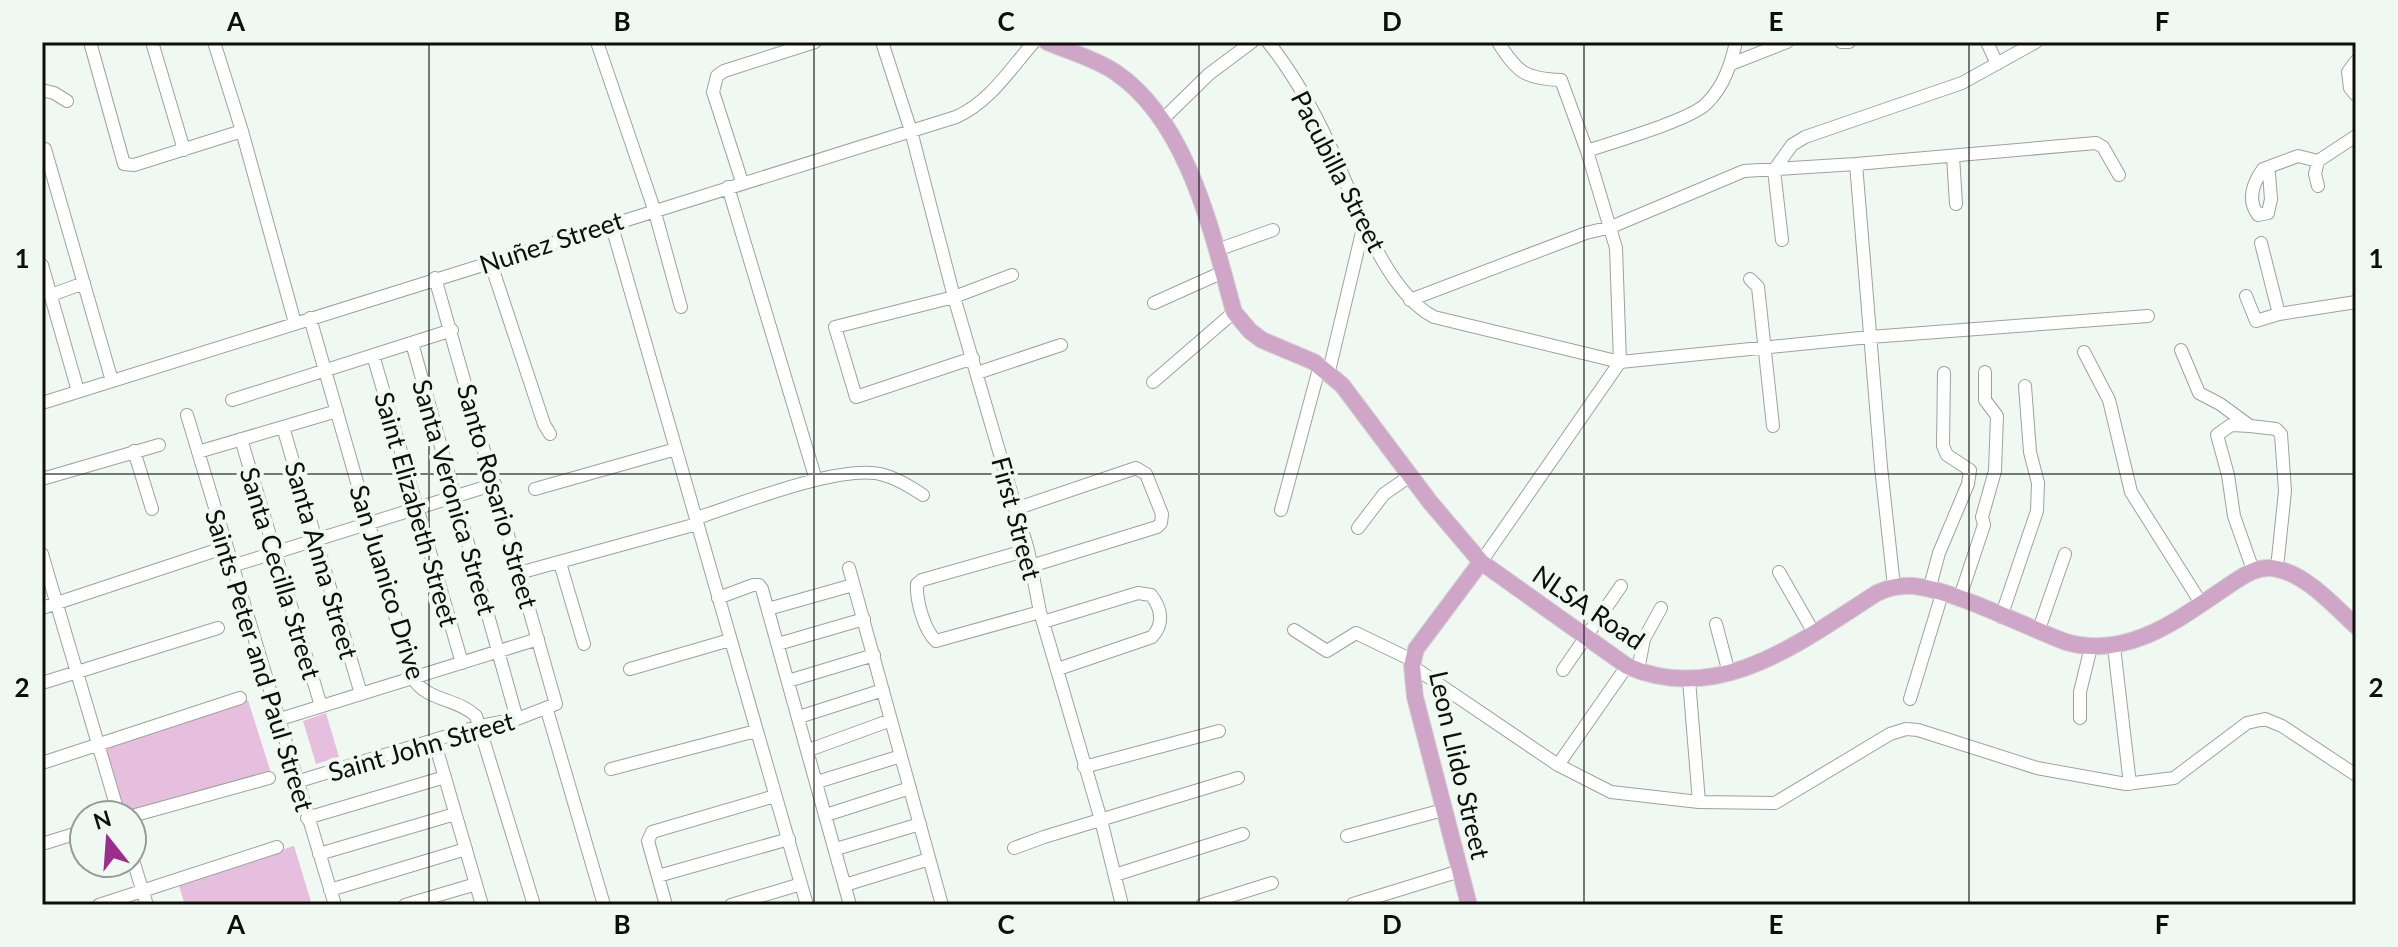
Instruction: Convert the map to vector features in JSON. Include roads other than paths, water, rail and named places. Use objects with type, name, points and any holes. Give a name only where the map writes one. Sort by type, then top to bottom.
[{"type":"main road","name":"NLSA Road","points":[[1047,42],[1085,56],[1118,74],[1144,97],[1161,121],[1198,191],[1234,312],[1250,331],[1262,340],[1324,368],[1355,399],[1410,476],[1481,562],[1632,668],[1653,676],[1689,680],[1729,673],[1757,664],[1894,586]]},
{"type":"main road","name":"Leon Llido Street","points":[[1469,905],[1415,697],[1412,663],[1416,649],[1481,562]]},
{"type":"main road","points":[[1894,586],[1936,592],[2066,642],[2114,647],[2148,635],[2253,570],[2277,568],[2313,588],[2356,626]]},
{"type":"street","points":[[90,42],[124,164],[134,165],[242,131]]},
{"type":"street","points":[[152,42],[184,150]]},
{"type":"street","points":[[214,42],[295,323]]},
{"type":"street","points":[[597,42],[654,209],[681,307]]},
{"type":"street","points":[[742,182],[713,92],[717,76],[724,71],[815,42]]},
{"type":"street","name":"First Street","points":[[882,42],[911,131],[954,297],[1028,550],[1042,617],[1101,820],[1122,905]]},
{"type":"street","name":"Nuñez Street","points":[[42,403],[956,117],[977,106],[1034,42]]},
{"type":"street","points":[[1161,121],[1209,74],[1252,42]]},
{"type":"street","name":"Pacubilla Street","points":[[1268,42],[1319,124],[1364,224],[1410,300]]},
{"type":"street","points":[[1481,562],[1620,362],[1618,267],[1611,227],[1561,80],[1524,75],[1511,63],[1498,42]]},
{"type":"street","points":[[1587,151],[1697,111],[1719,88],[1731,64],[1736,42]]},
{"type":"street","points":[[1731,64],[1787,42]]},
{"type":"street","points":[[1841,42],[1849,42]]},
{"type":"street","points":[[1987,42],[1997,64]]},
{"type":"street","points":[[1782,240],[1774,170],[1792,145],[1805,137],[1962,83],[2036,42]]},
{"type":"street","points":[[2356,61],[2348,72],[2350,88],[2356,95]]},
{"type":"street","points":[[42,90],[67,101]]},
{"type":"street","points":[[2318,186],[2315,170],[2318,161],[2356,136]]},
{"type":"street","points":[[1410,300],[1586,233],[1611,227],[1744,171],[2096,143],[2103,147],[2119,175]]},
{"type":"street","points":[[45,149],[112,381]]},
{"type":"street","points":[[1953,156],[1956,204]]},
{"type":"street","points":[[2263,169],[2298,156],[2318,161]]},
{"type":"street","points":[[1856,164],[1894,586]]},
{"type":"street","points":[[728,187],[816,480]]},
{"type":"street","points":[[611,223],[807,905]]},
{"type":"street","points":[[1281,510],[1364,224]]},
{"type":"street","points":[[1217,250],[1273,230]]},
{"type":"street","points":[[2261,243],[2279,314]]},
{"type":"street","points":[[490,261],[550,434]]},
{"type":"street","points":[[42,265],[78,391]]},
{"type":"street","points":[[1154,303],[1223,272]]},
{"type":"street","points":[[973,358],[856,397],[835,327],[954,297],[1012,275]]},
{"type":"street","name":"Santo Rosario Street","points":[[435,278],[556,702],[547,710]]},
{"type":"street","points":[[1750,279],[1758,287],[1773,426]]},
{"type":"street","points":[[51,295],[84,283]]},
{"type":"street","points":[[2246,296],[2256,321],[2279,314],[2356,302]]},
{"type":"street","points":[[1410,300],[1434,317],[1620,362],[1870,337],[2148,316]]},
{"type":"street","points":[[1153,382],[1234,312]]},
{"type":"street","name":"San Juanico Drive","points":[[310,318],[413,678],[421,690],[466,708],[476,716],[480,726]]},
{"type":"street","points":[[232,400],[452,330]]},
{"type":"street","name":"Santa Veronica Street","points":[[412,343],[517,719]]},
{"type":"street","points":[[977,373],[1061,345]]},
{"type":"street","points":[[2181,350],[2199,393],[2250,426]]},
{"type":"street","points":[[2084,352],[2109,400],[2131,492],[2201,603]]},
{"type":"street","name":"Saint Elizabeth Street","points":[[373,355],[462,663]]},
{"type":"street","points":[[1959,600],[1984,525],[1982,517],[1995,471],[1997,416],[1985,400],[1985,372]]},
{"type":"street","points":[[1910,699],[1936,592],[1939,553],[1966,490],[1970,470],[1947,455],[1943,446],[1944,373]]},
{"type":"street","points":[[2001,617],[2037,511],[2038,483],[2030,452],[2025,386]]},
{"type":"street","points":[[198,452],[337,411]]},
{"type":"street","name":"Saints Peter and Paul Street","points":[[187,415],[335,905]]},
{"type":"street","points":[[2253,570],[2234,516],[2228,475],[2217,435],[2231,425],[2276,429],[2281,434],[2285,491],[2277,568]]},
{"type":"street","name":"Santa Anna Street","points":[[283,427],[361,694]]},
{"type":"street","name":"Santa Cecilla Street","points":[[241,439],[321,706]]},
{"type":"street","points":[[42,479],[159,445]]},
{"type":"street","points":[[535,489],[676,449]]},
{"type":"street","points":[[134,451],[152,509]]},
{"type":"street","points":[[1015,509],[1136,468],[1146,474],[1162,514],[1157,527],[1031,566]]},
{"type":"street","points":[[519,573],[697,521],[816,480],[883,474],[923,495]]},
{"type":"street","points":[[1358,528],[1384,494],[1410,476]]},
{"type":"street","points":[[232,566],[495,484]]},
{"type":"street","points":[[42,608],[226,547]]},
{"type":"street","points":[[1028,550],[922,580],[917,584],[918,595],[929,634],[936,641],[1138,593],[1151,595],[1155,600],[1161,625],[1152,637],[1058,669]]},
{"type":"street","points":[[42,554],[114,799]]},
{"type":"street","points":[[2038,632],[2065,554]]},
{"type":"street","points":[[560,563],[584,644]]},
{"type":"street","points":[[849,568],[942,905]]},
{"type":"street","points":[[1779,572],[1814,633]]},
{"type":"street","points":[[718,598],[759,585],[809,750],[850,905]]},
{"type":"street","points":[[768,609],[853,585]]},
{"type":"street","points":[[1563,670],[1621,586]]},
{"type":"street","points":[[1558,765],[1632,668],[1661,608]]},
{"type":"street","points":[[778,644],[864,619]]},
{"type":"street","points":[[1716,624],[1729,673]]},
{"type":"street","points":[[42,683],[218,628]]},
{"type":"street","points":[[1294,630],[1327,651],[1356,633],[1412,663],[1558,765],[1606,791],[1699,802],[1775,803],[1890,734],[1906,729],[1918,730],[2037,768],[2130,784],[2174,778],[2247,723],[2265,719],[2282,726],[2356,775]]},
{"type":"street","points":[[277,720],[538,639]]},
{"type":"street","points":[[630,669],[730,640]]},
{"type":"street","points":[[2080,718],[2080,692],[2091,647]]},
{"type":"street","points":[[2114,647],[2130,784]]},
{"type":"street","points":[[788,681],[874,655]]},
{"type":"street","points":[[1689,680],[1699,802]]},
{"type":"street","points":[[799,717],[883,690]]},
{"type":"street","points":[[42,763],[99,747],[240,698]]},
{"type":"street","points":[[547,710],[604,905]]},
{"type":"street","name":"Saint John Street","points":[[296,782],[480,726],[547,710]]},
{"type":"street","points":[[809,750],[891,720]]},
{"type":"street","points":[[480,726],[534,905]]},
{"type":"street","points":[[611,769],[756,731]]},
{"type":"street","points":[[1084,767],[1219,731]]},
{"type":"street","points":[[434,740],[482,905]]},
{"type":"street","points":[[817,782],[901,756]]},
{"type":"street","points":[[307,818],[445,777]]},
{"type":"street","points":[[148,812],[269,778]]},
{"type":"street","points":[[1014,848],[1238,778]]},
{"type":"street","points":[[826,815],[910,788]]},
{"type":"street","points":[[666,905],[648,841],[652,832],[775,796]]},
{"type":"street","points":[[1347,836],[1443,810]]},
{"type":"street","points":[[319,854],[455,814]]},
{"type":"street","points":[[836,849],[920,824]]},
{"type":"street","points":[[1115,875],[1243,834]]},
{"type":"street","points":[[42,844],[68,836]]},
{"type":"street","points":[[658,876],[789,839]]},
{"type":"street","points":[[99,905],[277,847]]},
{"type":"street","points":[[330,890],[466,849]]},
{"type":"street","points":[[845,885],[929,859]]},
{"type":"street","points":[[1353,904],[1460,871]]},
{"type":"street","points":[[139,879],[147,905]]},
{"type":"street","points":[[1202,905],[1272,883]]},
{"type":"street","points":[[405,905],[476,884]]},
{"type":"street","points":[[731,905],[801,884]]}]
